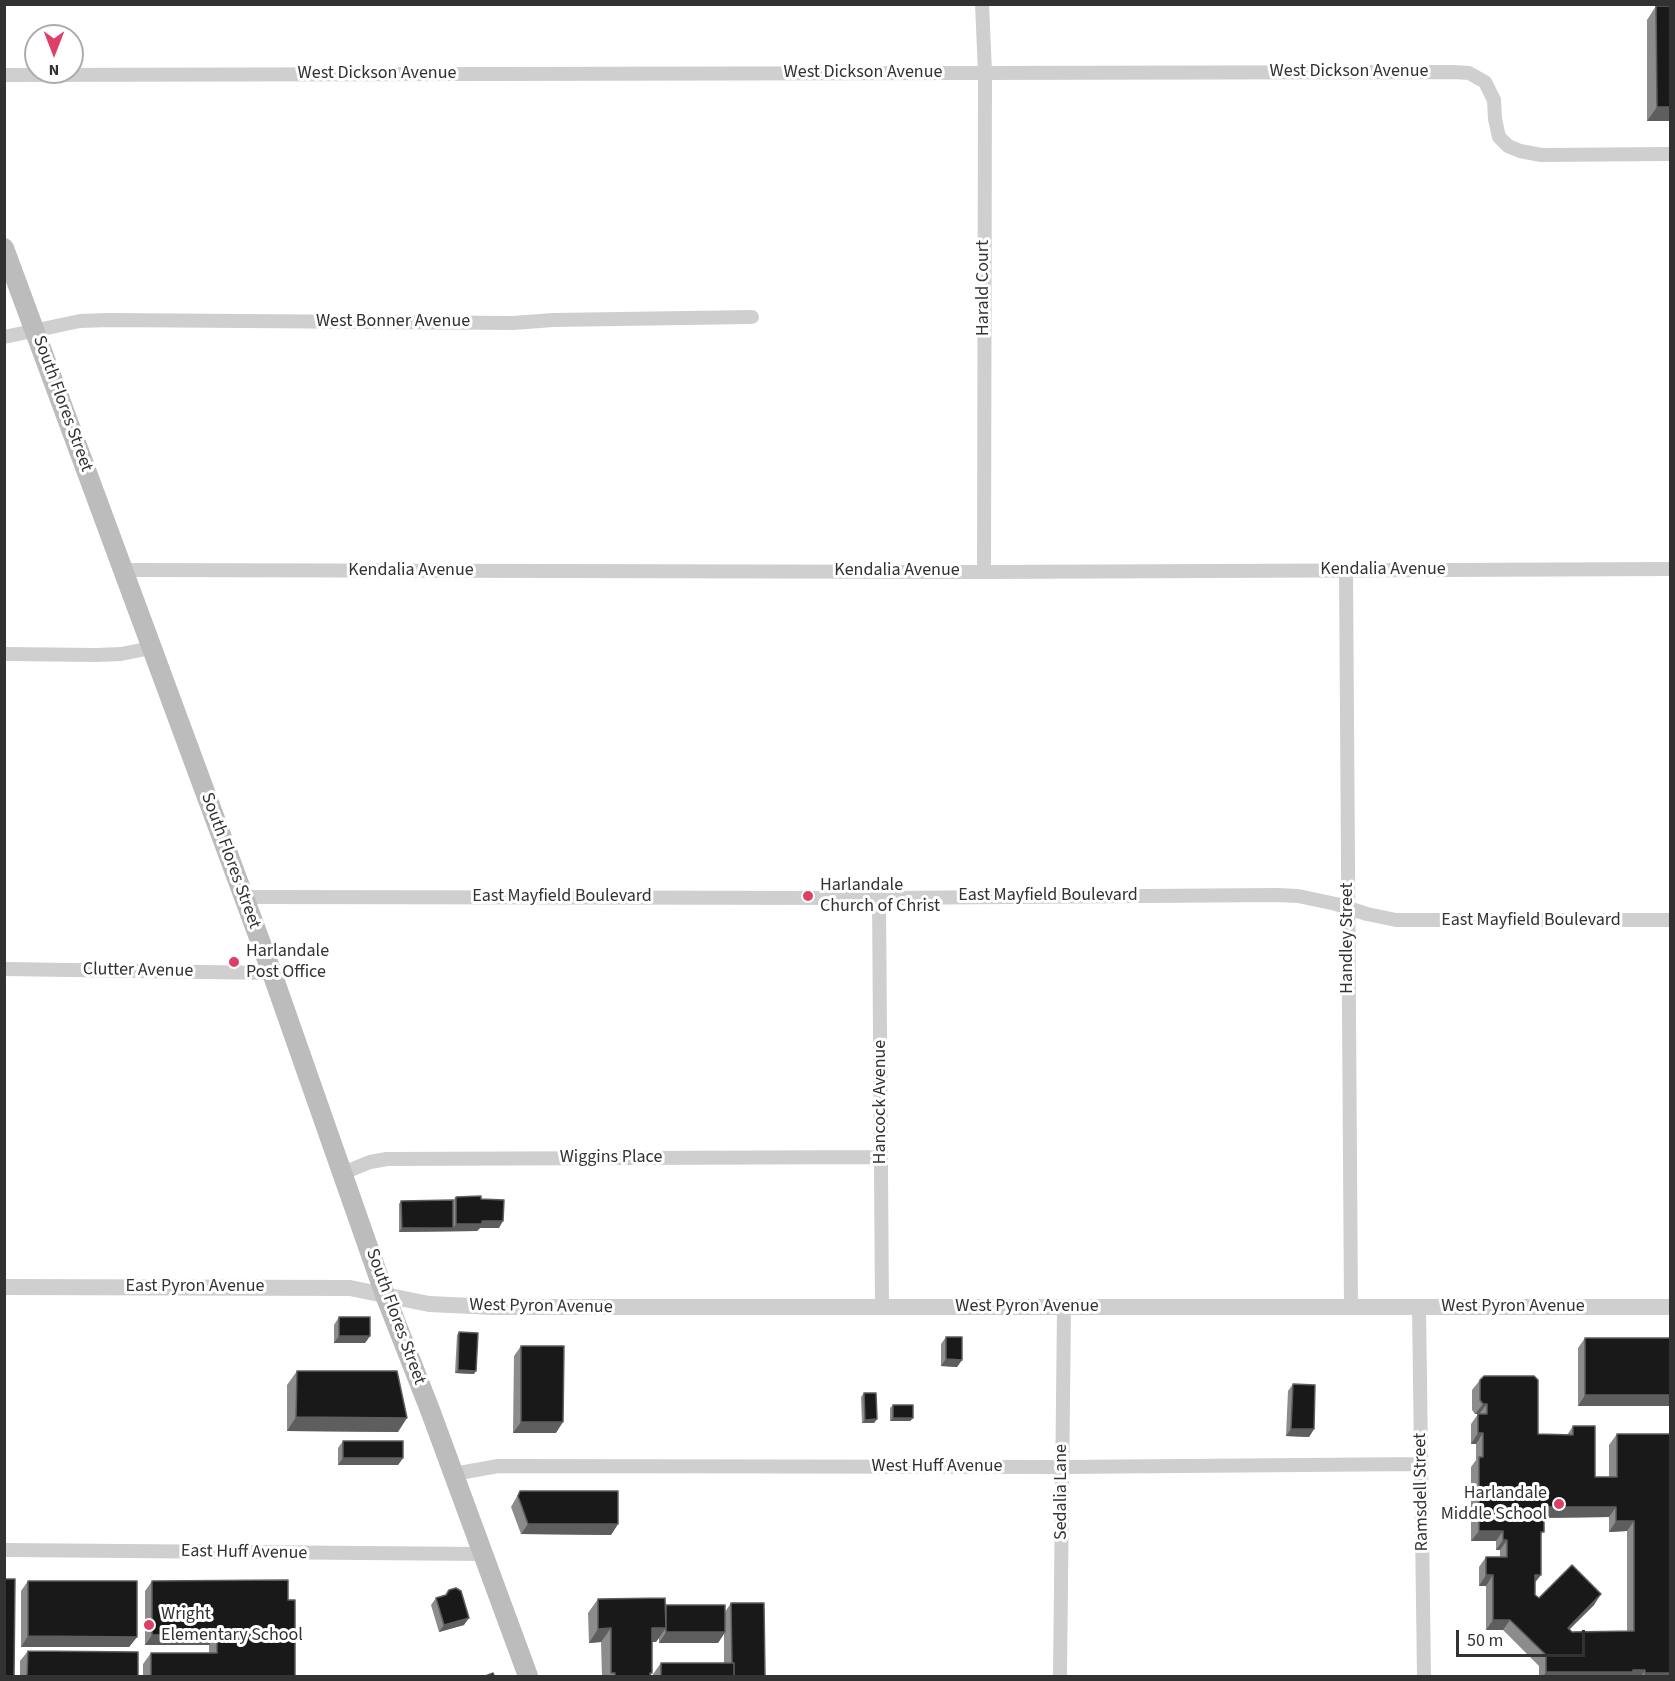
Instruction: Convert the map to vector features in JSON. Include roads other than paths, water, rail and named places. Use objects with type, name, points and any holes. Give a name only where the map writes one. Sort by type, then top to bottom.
[{"type":"main road","name":"South Flores Street","points":[[4,248],[272,973],[385,1295],[454,1474],[528,1677]]},
{"type":"street","name":"Harald Court","points":[[982,4],[985,72],[984,572]]},
{"type":"street","name":"West Dickson Avenue","points":[[4,75],[1469,73],[1485,82],[1491,90],[1499,137],[1514,148],[1541,155],[1671,154]]},
{"type":"street","name":"West Bonner Avenue","points":[[4,337],[80,321],[108,320],[513,323],[553,320],[752,317]]},
{"type":"street","name":"Kendalia Avenue","points":[[123,570],[984,572],[1671,569]]},
{"type":"street","name":"Handley Street","points":[[1346,570],[1351,1307]]},
{"type":"street","points":[[4,654],[97,655],[121,654],[151,648]]},
{"type":"street","name":"East Mayfield Boulevard","points":[[243,897],[879,898],[1277,895],[1298,896],[1396,920],[1426,922],[1671,920]]},
{"type":"street","name":"Hancock Avenue","points":[[879,898],[882,1307]]},
{"type":"street","name":"Clutter Avenue","points":[[4,969],[272,973]]},
{"type":"street","name":"Wiggins Place","points":[[343,1173],[370,1162],[387,1159],[881,1157]]},
{"type":"street","name":"East Pyron Avenue","points":[[4,1287],[351,1288],[385,1295]]},
{"type":"street","name":"West Pyron Avenue","points":[[385,1295],[429,1304],[493,1307],[1671,1307]]},
{"type":"street","name":"Sedalia Lane","points":[[1060,1677],[1064,1307]]},
{"type":"street","name":"Ramsdell Street","points":[[1419,1307],[1424,1677]]},
{"type":"street","name":"West Huff Avenue","points":[[454,1474],[498,1466],[1062,1467],[1422,1464]]},
{"type":"street","name":"East Huff Avenue","points":[[4,1550],[483,1554]]},
{"type":"place","name":"Harlandale Church of Christ","points":[[808,896]]},
{"type":"place","name":"Harlandale Post Office","points":[[234,962]]},
{"type":"place","name":"Harlandale Middle School","points":[[1559,1504]]},
{"type":"place","name":"Wright Elementary School","points":[[149,1625]]}]
